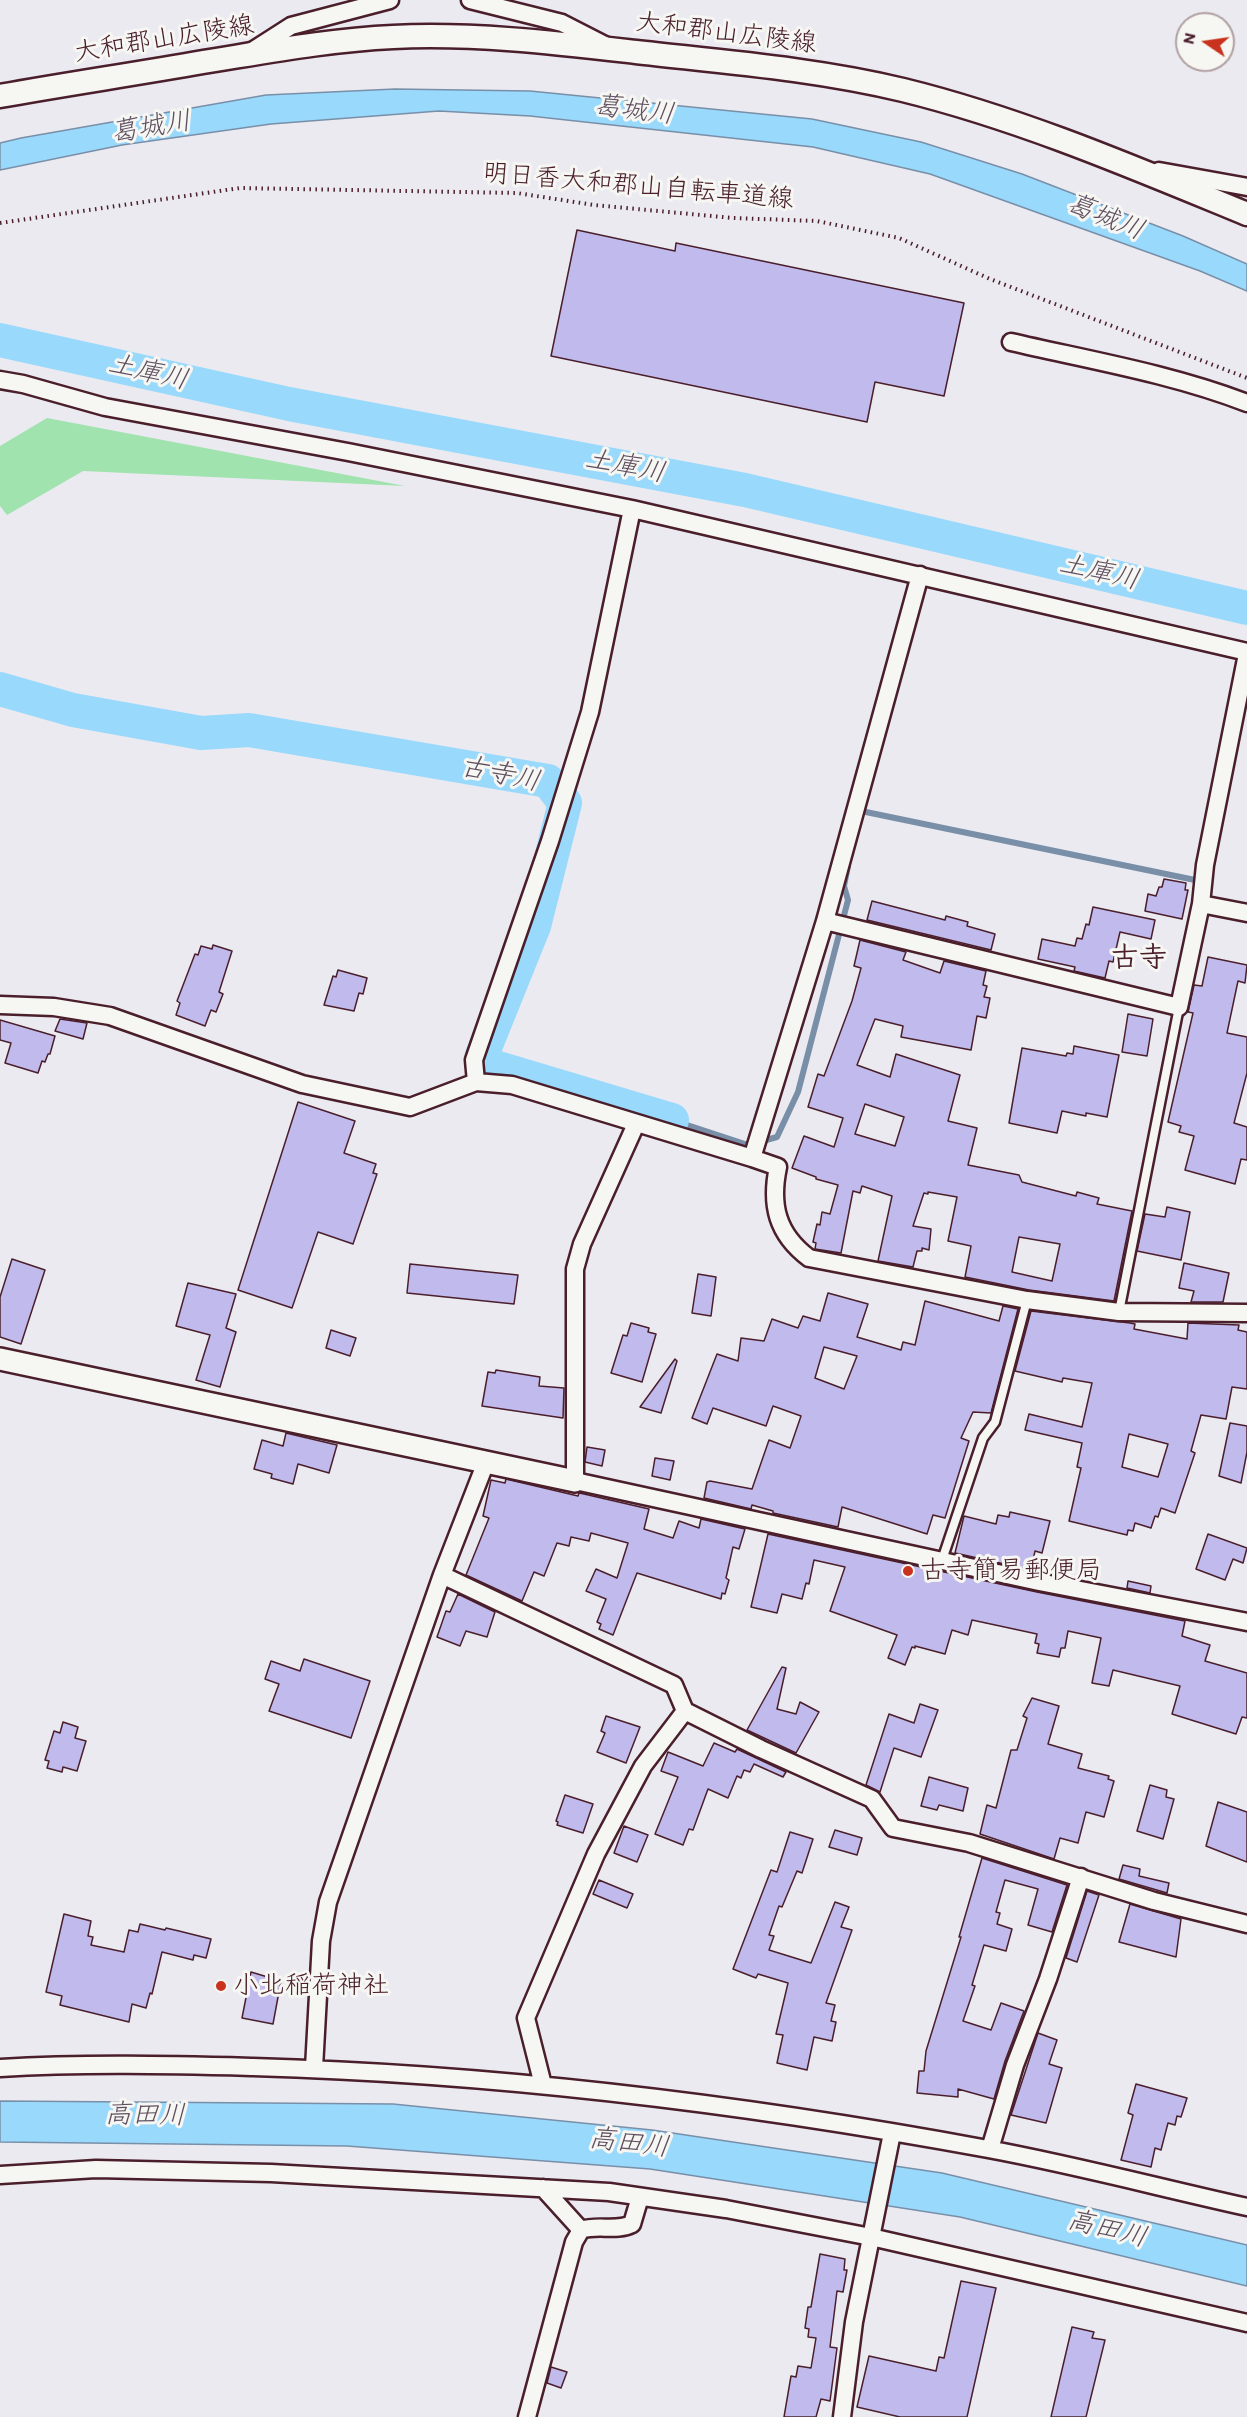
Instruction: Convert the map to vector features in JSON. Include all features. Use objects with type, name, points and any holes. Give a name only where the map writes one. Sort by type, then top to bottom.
[{"type":"main road","name":"大和郡山広陵線","points":[[0,96],[340,40],[398,36],[465,38],[614,49],[782,69],[851,79],[905,91],[1022,127],[1126,164],[1247,214]]},
{"type":"street","points":[[247,55],[291,26],[390,0]]},
{"type":"street","points":[[470,0],[562,23],[614,49]]},
{"type":"street","points":[[1126,164],[1247,187]]},
{"type":"street","points":[[1011,342],[1147,374],[1247,403]]},
{"type":"street","points":[[0,380],[23,384],[105,407],[348,452],[632,509],[1247,653],[1205,865],[1202,904],[1179,1007],[825,921]]},
{"type":"street","points":[[476,1082],[474,1060],[550,841],[590,712],[632,509]]},
{"type":"street","points":[[752,1158],[825,921],[920,575]]},
{"type":"street","points":[[1202,904],[1247,913]]},
{"type":"street","points":[[0,1005],[54,1007],[110,1016],[303,1084],[410,1107],[476,1082],[512,1085],[752,1158],[778,1167],[774,1187],[776,1215],[794,1246],[808,1258],[1027,1300],[1119,1312],[1247,1313]]},
{"type":"street","points":[[575,1481],[575,1269],[582,1244],[636,1124]]},
{"type":"street","points":[[0,1359],[1039,1582],[1247,1622]]},
{"type":"street","points":[[314,2068],[321,1941],[328,1902],[442,1575],[486,1462]]},
{"type":"street","points":[[442,1575],[674,1685],[685,1711],[761,1749],[872,1799],[893,1828],[969,1842],[1154,1900],[1247,1924]]},
{"type":"street","points":[[543,2085],[526,2018],[596,1854],[643,1766],[685,1711]]},
{"type":"street","points":[[990,2150],[1015,2065],[1048,1979],[1081,1877]]},
{"type":"street","points":[[0,2068],[128,2063],[314,2068],[543,2085],[724,2105],[891,2136],[990,2150],[1247,2207]]},
{"type":"street","points":[[842,2417],[854,2322],[891,2136]]},
{"type":"street","points":[[0,2175],[96,2169],[271,2173],[597,2191],[726,2209],[872,2235],[1247,2323]]},
{"type":"street","points":[[543,2188],[581,2230]]},
{"type":"street","points":[[527,2417],[574,2242],[581,2230],[591,2227],[622,2229],[632,2224],[637,2214],[640,2197]]},
{"type":"lane","points":[[1119,1312],[1179,1007]]},
{"type":"lane","points":[[942,1560],[982,1438],[994,1422],[1027,1300]]},
{"type":"path","name":"明日香大和郡山自転車道線","points":[[0,223],[240,188],[517,193],[617,207],[733,218],[817,221],[899,238],[990,279],[1247,378]]},
{"type":"green space","points":[[47,418],[405,486],[83,471],[7,515],[0,506],[0,446]]},
{"type":"water","name":"葛城川","points":[[395,89],[530,91],[812,119],[921,142],[1022,174],[1183,236],[1247,264],[1247,291],[1200,271],[930,174],[813,147],[530,116],[439,111],[271,124],[122,145],[0,170],[0,143],[21,138],[266,95]]},
{"type":"water","name":"高田川","points":[[0,2101],[393,2104],[652,2130],[942,2173],[1247,2245],[1247,2286],[960,2217],[650,2169],[347,2146],[0,2142]]},
{"type":"building","points":[[577,230],[675,251],[676,243],[964,303],[944,396],[875,382],[867,422],[551,356]]},
{"type":"building","points":[[1164,879],[1186,883],[1185,890],[1188,890],[1182,919],[1145,911],[1148,894],[1156,896]]},
{"type":"building","points":[[872,901],[945,920],[946,916],[968,922],[967,926],[995,934],[991,950],[867,920]]},
{"type":"building","points":[[1093,907],[1155,920],[1151,939],[1120,932],[1113,962],[1109,961],[1105,978],[1074,971],[1075,967],[1038,959],[1042,939],[1075,946],[1077,938],[1082,939],[1086,924],[1089,925]]},
{"type":"building","points":[[860,940],[906,952],[903,960],[940,973],[944,961],[986,971],[983,985],[987,986],[984,997],[990,998],[986,1018],[977,1016],[971,1050],[901,1037],[903,1026],[875,1019],[857,1065],[890,1077],[896,1054],[960,1075],[948,1121],[977,1128],[968,1165],[1019,1175],[1022,1182],[1076,1196],[1077,1192],[1099,1198],[1097,1204],[1132,1211],[1114,1301],[1029,1290],[965,1277],[971,1246],[948,1241],[957,1197],[924,1193],[913,1226],[931,1229],[929,1250],[922,1248],[922,1251],[917,1251],[913,1267],[878,1261],[892,1196],[862,1186],[860,1193],[853,1191],[841,1253],[815,1249],[816,1243],[813,1242],[817,1224],[820,1225],[822,1212],[830,1214],[838,1185],[816,1179],[816,1177],[792,1168],[804,1136],[834,1147],[843,1118],[808,1107],[818,1074],[824,1076],[852,1001],[861,968],[854,966]],"holes":[[[865,1104],[904,1117],[895,1146],[855,1134]],[[1019,1237],[1060,1244],[1052,1281],[1012,1272]]]},
{"type":"building","points":[[213,945],[232,951],[219,992],[223,994],[216,1012],[211,1010],[205,1026],[176,1015],[180,1003],[177,1001],[195,954],[198,955],[201,946],[212,949]]},
{"type":"building","points":[[1208,957],[1247,965],[1245,983],[1238,981],[1227,1033],[1247,1037],[1247,1073],[1234,1123],[1247,1127],[1247,1160],[1241,1159],[1235,1184],[1185,1170],[1194,1136],[1179,1132],[1181,1126],[1168,1122],[1193,1013],[1188,1012],[1194,985],[1202,986]]},
{"type":"building","points":[[338,970],[367,978],[363,994],[359,993],[354,1011],[324,1005],[333,976],[336,977]]},
{"type":"building","points":[[1128,1014],[1153,1019],[1147,1056],[1122,1052]]},
{"type":"building","points":[[60,1019],[87,1023],[83,1039],[55,1031]]},
{"type":"building","points":[[0,1020],[55,1036],[50,1054],[45,1062],[42,1061],[38,1073],[5,1063],[11,1043],[0,1040]]},
{"type":"building","points":[[1074,1046],[1119,1055],[1107,1117],[1062,1111],[1057,1133],[1009,1123],[1022,1048],[1066,1056],[1067,1053],[1073,1054]]},
{"type":"building","points":[[298,1102],[355,1121],[344,1153],[376,1164],[373,1173],[377,1174],[353,1244],[318,1232],[292,1308],[238,1290]]},
{"type":"building","points":[[1167,1207],[1190,1212],[1181,1260],[1137,1251],[1145,1214],[1165,1217]]},
{"type":"building","points":[[12,1259],[45,1270],[21,1344],[0,1337],[0,1297]]},
{"type":"building","points":[[1184,1263],[1229,1273],[1223,1302],[1191,1302],[1194,1291],[1179,1288]]},
{"type":"building","points":[[410,1264],[518,1275],[514,1304],[407,1293]]},
{"type":"building","points":[[698,1274],[716,1277],[711,1316],[692,1313]]},
{"type":"building","points":[[188,1283],[236,1294],[226,1328],[236,1332],[220,1387],[196,1380],[210,1335],[176,1326]]},
{"type":"building","points":[[828,1293],[868,1304],[857,1337],[901,1350],[903,1342],[915,1345],[925,1301],[999,1321],[1003,1306],[1018,1309],[991,1413],[973,1412],[961,1438],[969,1441],[945,1518],[933,1515],[927,1534],[842,1507],[838,1527],[773,1513],[773,1511],[752,1505],[751,1509],[704,1498],[707,1482],[710,1481],[752,1489],[769,1440],[790,1448],[801,1416],[773,1406],[766,1426],[713,1408],[707,1424],[692,1418],[717,1354],[738,1361],[741,1338],[764,1341],[772,1319],[798,1328],[803,1316],[820,1321]],"holes":[[[824,1347],[857,1356],[844,1389],[815,1378]]]},
{"type":"building","points":[[1031,1311],[1130,1323],[1135,1324],[1134,1329],[1187,1339],[1188,1323],[1239,1325],[1238,1330],[1247,1332],[1247,1389],[1232,1387],[1226,1419],[1201,1415],[1191,1451],[1195,1453],[1175,1513],[1161,1508],[1151,1528],[1135,1523],[1133,1531],[1128,1530],[1127,1535],[1069,1521],[1081,1468],[1077,1467],[1082,1443],[1025,1430],[1029,1414],[1082,1427],[1092,1383],[1063,1378],[1062,1382],[1015,1371]],"holes":[[[1129,1434],[1168,1444],[1158,1477],[1122,1467]]]},
{"type":"building","points":[[631,1323],[649,1328],[648,1332],[656,1334],[642,1382],[611,1373],[623,1335],[627,1336]]},
{"type":"building","points":[[331,1330],[356,1338],[350,1356],[326,1348]]},
{"type":"building","points":[[675,1359],[677,1361],[661,1413],[640,1407]]},
{"type":"building","points":[[496,1370],[540,1377],[539,1386],[564,1388],[563,1418],[482,1406],[488,1372],[495,1373]]},
{"type":"building","points":[[1230,1423],[1247,1426],[1247,1452],[1241,1483],[1219,1476]]},
{"type":"building","points":[[286,1433],[337,1445],[329,1473],[298,1464],[293,1484],[271,1478],[272,1474],[254,1469],[262,1440],[283,1446]]},
{"type":"building","points":[[587,1447],[605,1450],[602,1466],[585,1462]]},
{"type":"building","points":[[655,1458],[674,1461],[670,1480],[652,1476]]},
{"type":"building","points":[[506,1479],[578,1496],[579,1493],[649,1509],[644,1529],[673,1538],[679,1521],[699,1528],[701,1519],[745,1529],[739,1549],[733,1547],[725,1594],[722,1593],[721,1599],[637,1573],[613,1635],[599,1629],[601,1624],[597,1622],[606,1599],[586,1591],[596,1569],[617,1578],[628,1543],[591,1533],[589,1541],[571,1537],[569,1546],[557,1543],[544,1576],[534,1572],[522,1601],[466,1575],[489,1518],[483,1516],[491,1480],[505,1483]]},
{"type":"building","points":[[1010,1512],[1050,1521],[1042,1553],[1035,1551],[1031,1570],[955,1553],[964,1516],[996,1524],[998,1515],[1009,1517]]},
{"type":"building","points":[[768,1534],[1037,1592],[1185,1621],[1182,1636],[1210,1645],[1205,1661],[1247,1673],[1247,1718],[1242,1717],[1236,1734],[1172,1714],[1180,1686],[1113,1670],[1109,1686],[1092,1683],[1101,1638],[1068,1631],[1065,1648],[1061,1648],[1059,1657],[1037,1653],[1039,1644],[1035,1643],[1037,1634],[972,1620],[968,1635],[952,1630],[945,1654],[915,1646],[915,1648],[912,1647],[905,1665],[888,1658],[897,1635],[830,1611],[845,1567],[814,1560],[809,1584],[806,1583],[802,1599],[782,1594],[777,1613],[751,1607]]},
{"type":"building","points":[[1208,1534],[1247,1548],[1243,1563],[1233,1559],[1225,1580],[1196,1569]]},
{"type":"building","points":[[1128,1581],[1151,1586],[1150,1593],[1127,1588]]},
{"type":"building","points":[[458,1594],[495,1612],[487,1637],[466,1631],[460,1646],[437,1637],[446,1611],[450,1612]]},
{"type":"building","points":[[304,1659],[370,1681],[351,1738],[269,1711],[279,1684],[265,1679],[271,1661],[300,1671]]},
{"type":"building","points":[[782,1667],[786,1668],[777,1709],[796,1714],[800,1702],[819,1712],[796,1753],[747,1730]]},
{"type":"building","points":[[1032,1698],[1059,1706],[1048,1744],[1082,1754],[1078,1768],[1109,1776],[1108,1779],[1114,1781],[1104,1817],[1086,1812],[1078,1843],[1060,1838],[1054,1859],[980,1834],[987,1805],[996,1808],[1011,1750],[1017,1750],[1027,1718],[1023,1716]]},
{"type":"building","points":[[920,1704],[938,1710],[921,1757],[894,1748],[880,1792],[866,1785],[889,1714],[914,1723]]},
{"type":"building","points":[[606,1716],[640,1727],[626,1763],[597,1752],[605,1733],[601,1731]]},
{"type":"building","points":[[63,1722],[78,1727],[75,1738],[86,1741],[77,1771],[63,1767],[62,1772],[47,1768],[49,1761],[45,1760],[54,1731],[60,1733]]},
{"type":"building","points":[[714,1743],[735,1752],[737,1749],[786,1772],[783,1777],[754,1764],[750,1772],[744,1770],[741,1778],[737,1776],[728,1798],[708,1789],[693,1830],[689,1829],[683,1845],[655,1834],[678,1777],[661,1771],[668,1752],[703,1766]]},
{"type":"building","points":[[929,1777],[968,1788],[963,1811],[939,1805],[937,1810],[921,1806]]},
{"type":"building","points":[[1150,1785],[1167,1790],[1166,1797],[1174,1799],[1163,1839],[1137,1831]]},
{"type":"building","points":[[565,1795],[593,1804],[583,1833],[557,1825],[556,1821]]},
{"type":"building","points":[[1218,1802],[1247,1812],[1247,1862],[1206,1846]]},
{"type":"building","points":[[624,1826],[648,1835],[637,1862],[614,1853]]},
{"type":"building","points":[[835,1830],[862,1838],[857,1855],[829,1847]]},
{"type":"building","points":[[790,1832],[813,1839],[802,1873],[797,1871],[782,1907],[779,1906],[769,1935],[774,1936],[769,1950],[811,1963],[835,1902],[849,1907],[841,1927],[852,1930],[826,2003],[835,2005],[831,2021],[836,2022],[832,2041],[814,2037],[807,2070],[777,2063],[783,2035],[776,2034],[788,1983],[758,1974],[756,1978],[733,1969],[771,1870],[777,1872]]},
{"type":"building","points":[[982,1858],[1067,1885],[1052,1932],[1028,1925],[1038,1889],[1005,1880],[996,1912],[1000,1913],[997,1924],[1012,1929],[1006,1951],[984,1945],[972,1985],[975,1986],[963,2021],[991,2030],[1001,2003],[1024,2011],[1005,2061],[994,2099],[958,2089],[958,2097],[917,2093],[919,2071],[924,2071],[926,2051],[961,1937],[959,1937]]},
{"type":"building","points":[[1123,1865],[1140,1869],[1139,1876],[1169,1883],[1167,1893],[1119,1879]]},
{"type":"building","points":[[599,1880],[633,1894],[627,1908],[593,1894]]},
{"type":"building","points":[[1087,1891],[1099,1895],[1077,1962],[1066,1958]]},
{"type":"building","points":[[1130,1904],[1181,1919],[1176,1957],[1119,1942]]},
{"type":"building","points":[[64,1914],[91,1921],[88,1936],[93,1937],[91,1945],[124,1952],[129,1930],[138,1932],[140,1924],[211,1939],[206,1958],[194,1955],[193,1960],[162,1952],[152,1994],[150,1993],[146,2008],[132,2004],[129,2022],[60,2005],[62,1996],[46,1992]]},
{"type":"building","points":[[251,1972],[281,1981],[273,2024],[242,2018]]},
{"type":"building","points":[[1038,2033],[1057,2040],[1049,2064],[1062,2068],[1046,2123],[1011,2115]]},
{"type":"building","points":[[1136,2084],[1187,2098],[1181,2117],[1177,2116],[1175,2125],[1168,2123],[1161,2150],[1155,2148],[1151,2167],[1121,2160],[1133,2115],[1128,2113]]},
{"type":"building","points":[[820,2254],[845,2259],[844,2270],[847,2270],[843,2292],[837,2291],[830,2347],[837,2348],[830,2401],[821,2399],[816,2417],[784,2417],[791,2376],[796,2377],[798,2366],[811,2368],[816,2338],[808,2337],[809,2329],[805,2328]]},
{"type":"building","points":[[961,2281],[996,2288],[967,2417],[900,2417],[857,2407],[869,2356],[936,2371],[939,2357],[944,2358]]},
{"type":"building","points":[[1072,2327],[1094,2332],[1092,2338],[1105,2340],[1086,2417],[1051,2417]]},
{"type":"building","points":[[551,2367],[567,2372],[561,2388],[547,2383]]},
{"type":"waterway","name":"土庫川","points":[[0,340],[289,404],[745,490],[1247,608]]},
{"type":"waterway","name":"古寺川","points":[[0,689],[73,710],[201,733],[249,730],[548,781],[565,803],[534,926],[482,1055],[485,1064],[672,1120]]},
{"type":"waterway","points":[[860,815],[861,811],[1195,880]]},
{"type":"waterway","points":[[672,1120],[748,1145],[777,1137],[798,1092],[848,900],[844,886],[848,866]]},
{"type":"place","name":"古寺簡易郵便局","points":[[908,1571]]},
{"type":"place","name":"小北稲荷神社","points":[[221,1986]]},
{"type":"district","name":"古寺","points":[[1139,959]]}]
